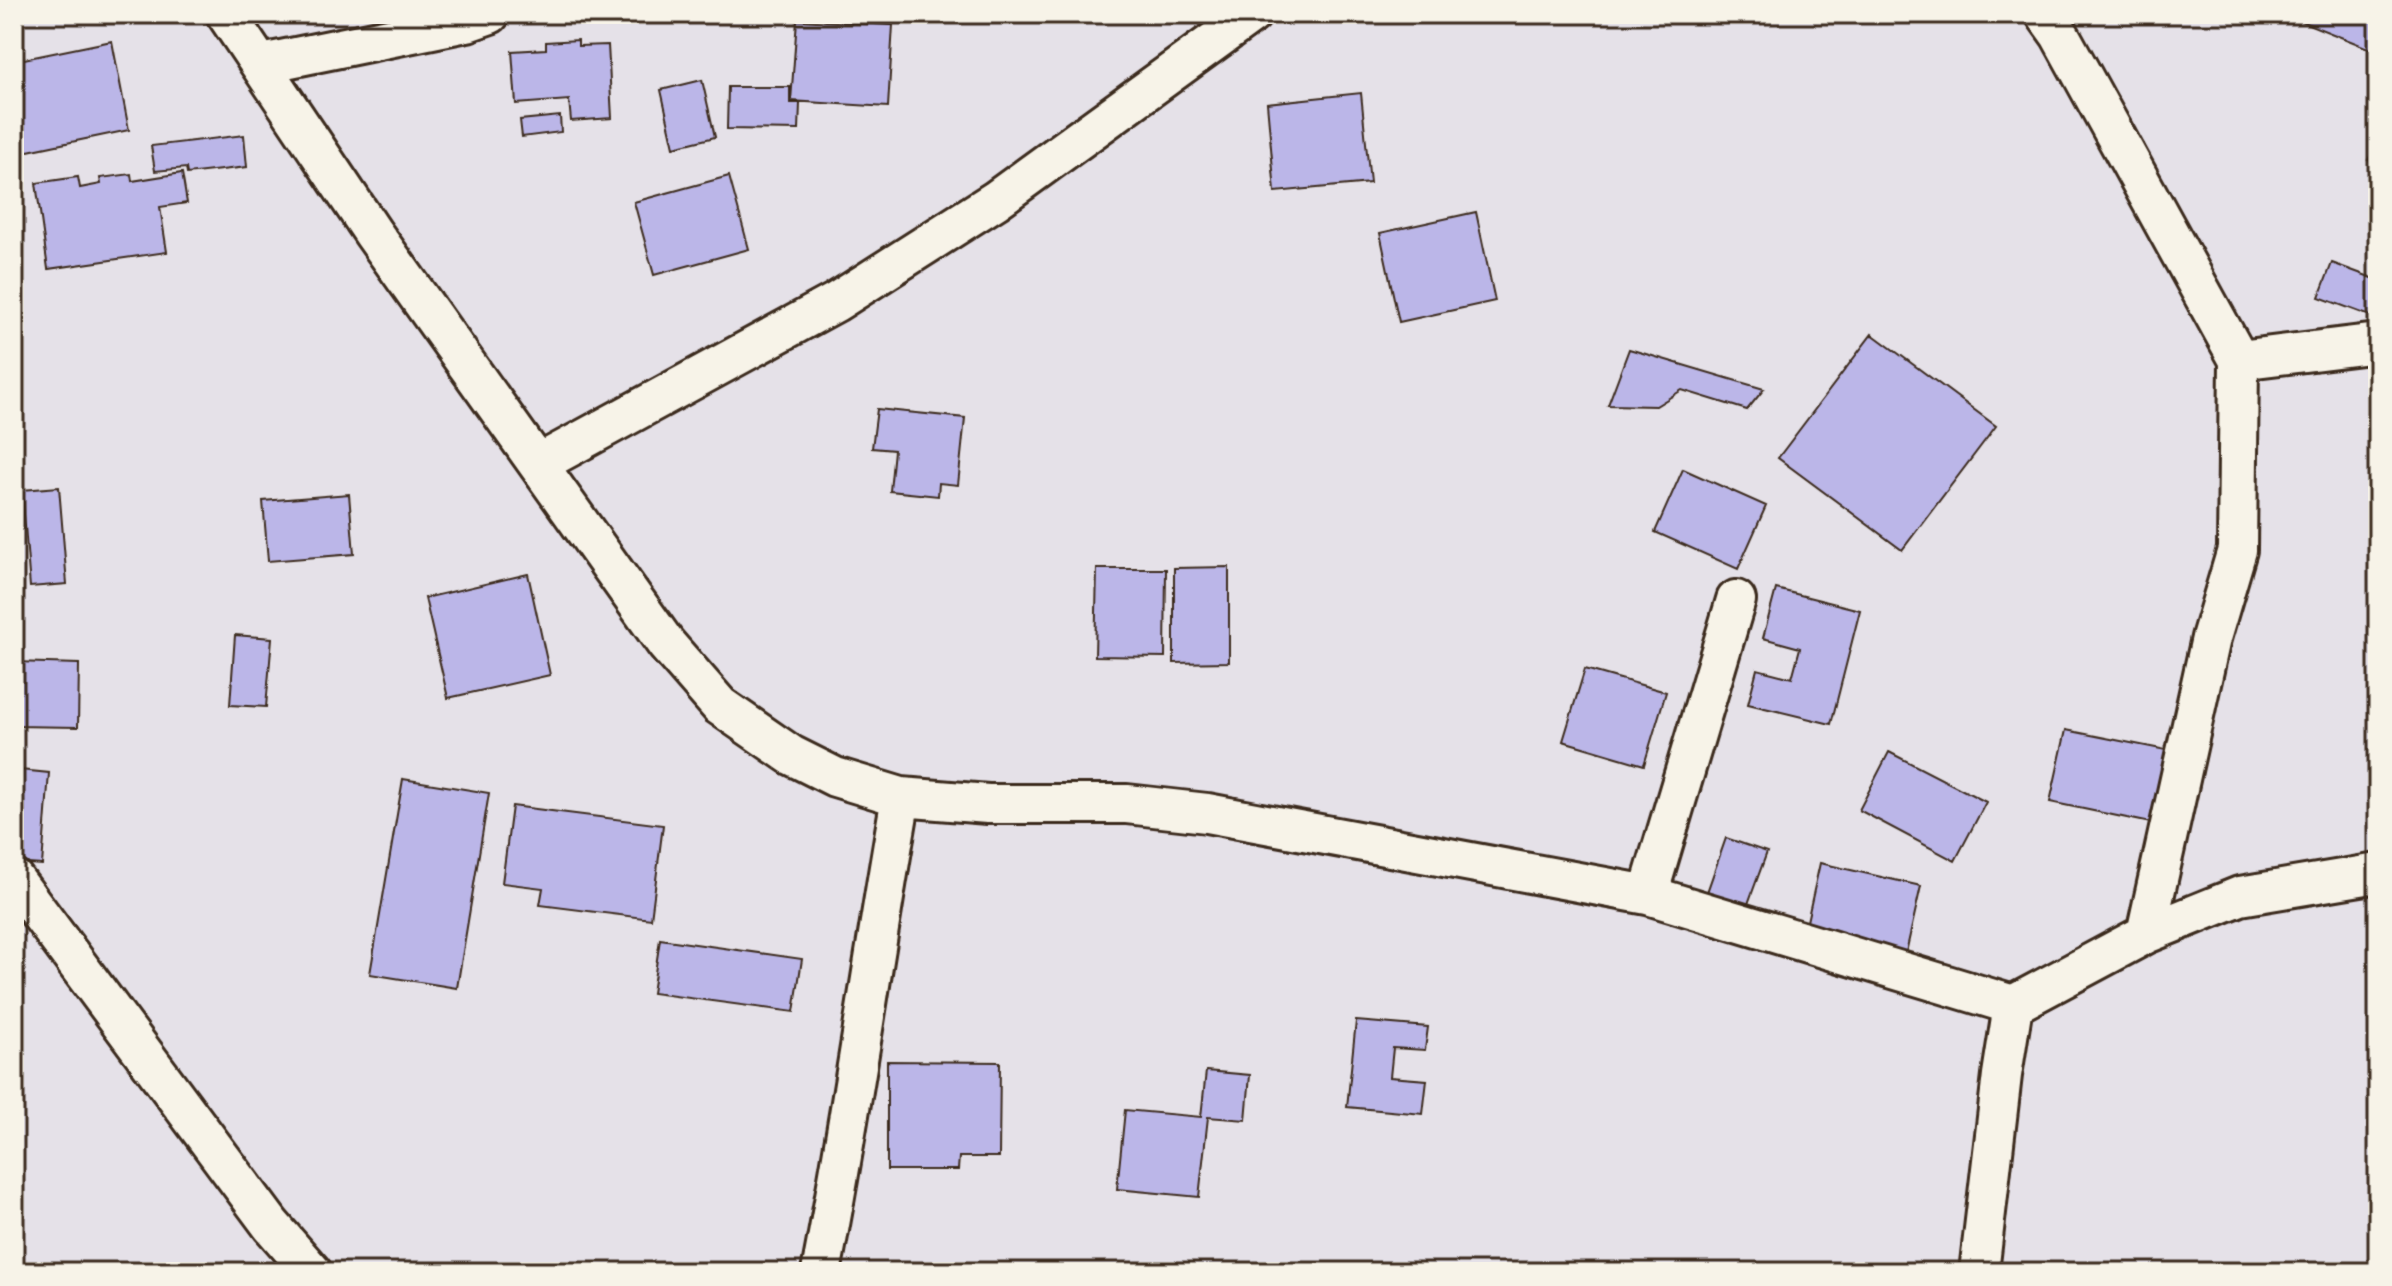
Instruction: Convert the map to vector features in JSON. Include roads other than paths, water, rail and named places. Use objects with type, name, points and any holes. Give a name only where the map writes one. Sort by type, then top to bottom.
[{"type":"street","points":[[226,14],[373,233],[540,463],[604,560],[666,644],[720,706],[791,755],[835,777],[901,797],[988,804],[1127,804],[1207,813],[1648,895],[2013,1005],[2146,934],[2240,896],[2378,873]]},
{"type":"street","points":[[261,64],[423,32],[490,14]]},
{"type":"street","points":[[540,463],[836,302],[996,200],[1252,14]]},
{"type":"street","points":[[2045,14],[2060,35],[2239,360],[2237,550],[2211,638],[2146,934]]},
{"type":"street","points":[[2239,360],[2378,343]]},
{"type":"street","points":[[1648,895],[1736,600]]},
{"type":"street","points":[[821,1272],[860,1055],[879,918],[901,797]]},
{"type":"street","points":[[20,897],[271,1225],[312,1272]]},
{"type":"street","points":[[1979,1272],[2013,1005]]}]
